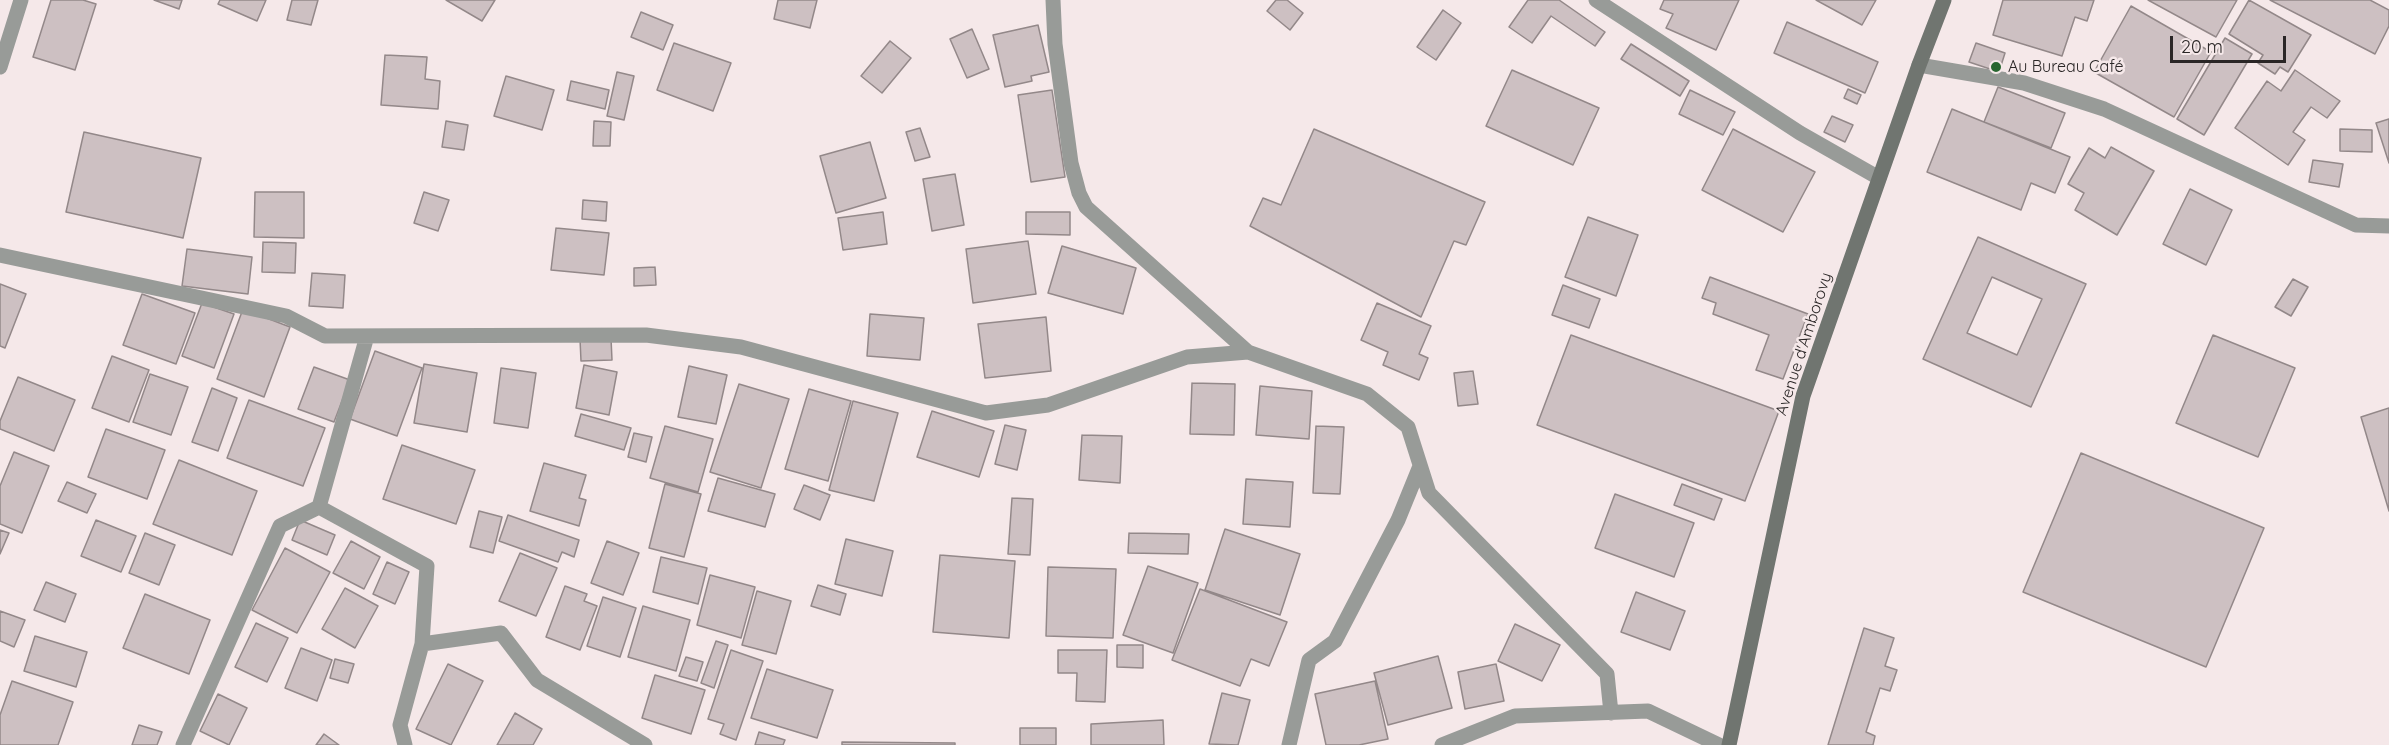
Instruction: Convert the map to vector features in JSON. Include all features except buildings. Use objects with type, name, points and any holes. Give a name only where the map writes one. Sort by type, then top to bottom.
[{"type":"main road","name":"Avenue d'Amborovy","points":[[1729,745],[1803,396],[1918,65],[1944,0]]},
{"type":"street","points":[[0,67],[21,0]]},
{"type":"street","points":[[1053,0],[1055,44],[1071,163],[1079,193],[1086,207],[1248,352],[1367,394],[1408,427],[1429,493],[1606,674],[1611,713]]},
{"type":"street","points":[[1596,0],[1800,134],[1879,178]]},
{"type":"street","points":[[1918,65],[2024,82],[2104,109],[2356,225],[2389,226]]},
{"type":"street","points":[[0,255],[286,316],[325,336],[646,335],[741,347],[986,413],[1048,405],[1187,357],[1248,352]]},
{"type":"street","points":[[183,745],[280,525],[319,507],[367,336]]},
{"type":"street","points":[[1288,745],[1309,660],[1335,641],[1398,520],[1420,466]]},
{"type":"street","points":[[319,507],[427,566],[422,644],[400,725],[405,745]]},
{"type":"street","points":[[422,644],[501,633],[537,680],[645,745]]},
{"type":"street","points":[[1442,745],[1515,716],[1648,711],[1719,745]]},
{"type":"place","name":"Au Bureau Café","points":[[1996,67]]}]
